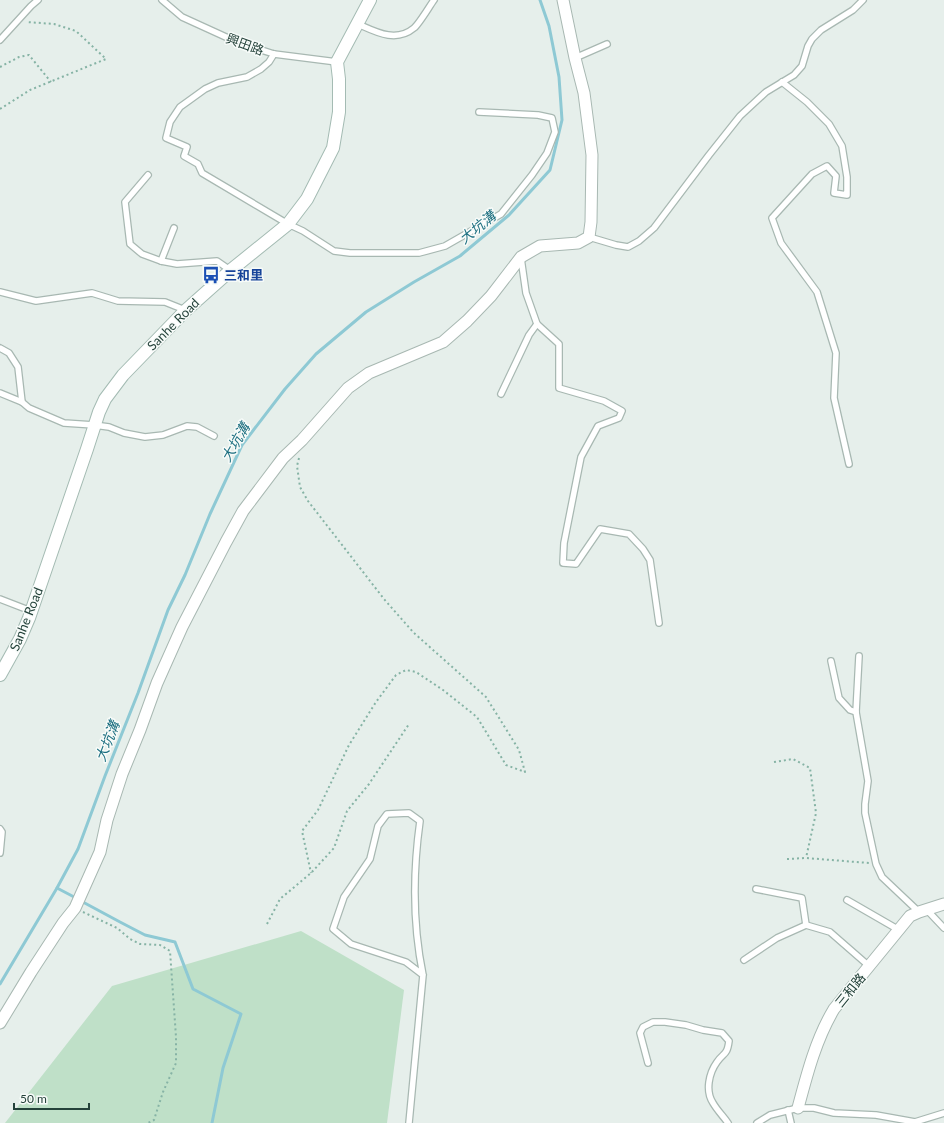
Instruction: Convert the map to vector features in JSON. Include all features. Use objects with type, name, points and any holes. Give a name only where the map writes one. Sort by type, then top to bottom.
[{"type":"main road","points":[[337,62],[370,0]]},
{"type":"main road","name":"Sanhe Road","points":[[0,675],[20,639],[31,611],[87,449],[98,412],[105,399],[123,375],[185,311],[231,270],[288,224],[307,199],[333,148],[339,112],[339,79],[337,62]]},
{"type":"street","points":[[0,1023],[39,959],[75,908],[100,852],[107,820],[122,774],[157,683],[182,627],[243,511],[283,458],[302,440],[348,388],[369,373],[443,342],[491,296],[521,257],[540,246],[578,243],[589,237],[592,155],[584,93],[563,0]]},
{"type":"street","name":"三和路","points":[[793,1109],[825,1024],[834,1009],[910,916],[944,904]]},
{"type":"lane","points":[[0,40],[38,0]]},
{"type":"lane","name":"興田路","points":[[162,0],[182,17],[239,43],[274,54],[337,62]]},
{"type":"lane","points":[[358,24],[383,35],[401,36],[414,28],[434,0]]},
{"type":"lane","points":[[589,237],[628,247],[639,241],[654,228],[740,116],[766,92],[794,76],[802,66],[812,38],[821,30],[853,10],[863,0]]},
{"type":"lane","points":[[575,58],[607,44]]},
{"type":"lane","points":[[274,54],[269,62],[247,77],[218,83],[205,89],[180,107],[170,122],[166,138],[187,147],[184,156],[198,164],[202,173],[288,224],[303,231],[334,251],[350,253],[419,253],[445,246],[501,214],[532,175],[547,153],[555,132],[552,118],[538,114],[479,112]]},
{"type":"lane","points":[[782,82],[807,102],[829,124],[842,146],[848,177],[847,195],[834,192],[836,176],[827,166],[812,174],[772,218],[781,243],[817,292],[836,353],[834,398],[849,464]]},
{"type":"lane","points":[[148,174],[125,202],[130,244],[142,254],[161,261],[177,264],[217,261],[231,270]]},
{"type":"lane","points":[[161,261],[174,228]]},
{"type":"lane","points":[[521,257],[526,293],[536,324],[559,344],[558,388],[604,401],[622,411],[619,418],[598,426],[582,457],[564,542],[563,563],[576,564],[600,529],[629,534],[643,549],[650,560],[659,623]]},
{"type":"lane","points":[[0,292],[36,302],[92,293],[118,300],[165,302],[185,311]]},
{"type":"lane","points":[[501,394],[528,335],[536,324]]},
{"type":"lane","points":[[0,348],[10,353],[18,366],[22,402]]},
{"type":"lane","points":[[0,393],[22,402],[29,408],[64,423],[109,427],[124,433],[145,437],[163,435],[187,426],[197,427],[214,436]]},
{"type":"lane","points":[[0,599],[31,611]]},
{"type":"lane","points":[[859,656],[856,712],[868,781],[865,813],[876,864],[882,877],[944,928]]},
{"type":"lane","points":[[831,661],[839,698],[850,710],[856,712]]},
{"type":"lane","points":[[409,1123],[423,975],[420,962],[415,902],[417,839],[420,821],[409,813],[387,814],[378,826],[370,859],[344,897],[333,929],[351,944],[406,962],[423,975]]},
{"type":"lane","points":[[0,829],[2,832],[0,852]]},
{"type":"lane","points":[[756,889],[802,898],[806,925]]},
{"type":"lane","points":[[847,900],[899,930]]},
{"type":"lane","points":[[744,960],[777,938],[806,925],[830,932],[869,966]]},
{"type":"lane","points":[[648,1063],[640,1033],[643,1027],[653,1022],[686,1025],[722,1033],[729,1041],[728,1049],[725,1055],[718,1061],[711,1073],[709,1094],[712,1102],[728,1123]]},
{"type":"lane","points":[[757,1123],[770,1115],[793,1109],[814,1108],[834,1113],[876,1115],[916,1122],[944,1113]]},
{"type":"lane","points":[[791,1123],[793,1109]]},
{"type":"path","points":[[0,109],[30,90],[106,59],[76,31],[54,24],[18,21]]},
{"type":"path","points":[[0,67],[19,57],[28,55],[51,82]]},
{"type":"path","points":[[302,440],[297,466],[300,487],[308,501],[384,599],[414,633],[486,698],[519,750],[525,772],[506,765],[477,718],[443,690],[416,672],[406,670],[396,675],[376,702],[349,745],[318,810],[302,831],[311,873]]},
{"type":"path","points":[[267,924],[280,899],[311,873],[334,848],[347,811],[369,784],[408,724]]},
{"type":"path","points":[[774,762],[793,759],[810,768],[816,813],[806,858]]},
{"type":"path","points":[[787,859],[806,858],[876,864]]},
{"type":"path","points":[[75,908],[117,928],[130,939],[140,944],[160,945],[170,951],[176,1037],[176,1063],[163,1092],[154,1120],[148,1123]]},
{"type":"green space","points":[[301,931],[404,990],[387,1123],[5,1123],[112,986]]},
{"type":"waterway","name":"大坑溝","points":[[0,984],[57,888],[78,849],[168,610],[242,445],[285,389],[316,354],[366,312],[414,282],[460,256],[509,215],[550,170],[562,120],[559,77],[549,26],[540,0]]},
{"type":"waterway","points":[[57,888],[76,898]]},
{"type":"waterway","points":[[81,901],[145,935],[175,942],[193,989],[241,1014],[223,1068],[212,1123]]},
{"type":"place","name":"三和里","points":[[211,275]]}]
